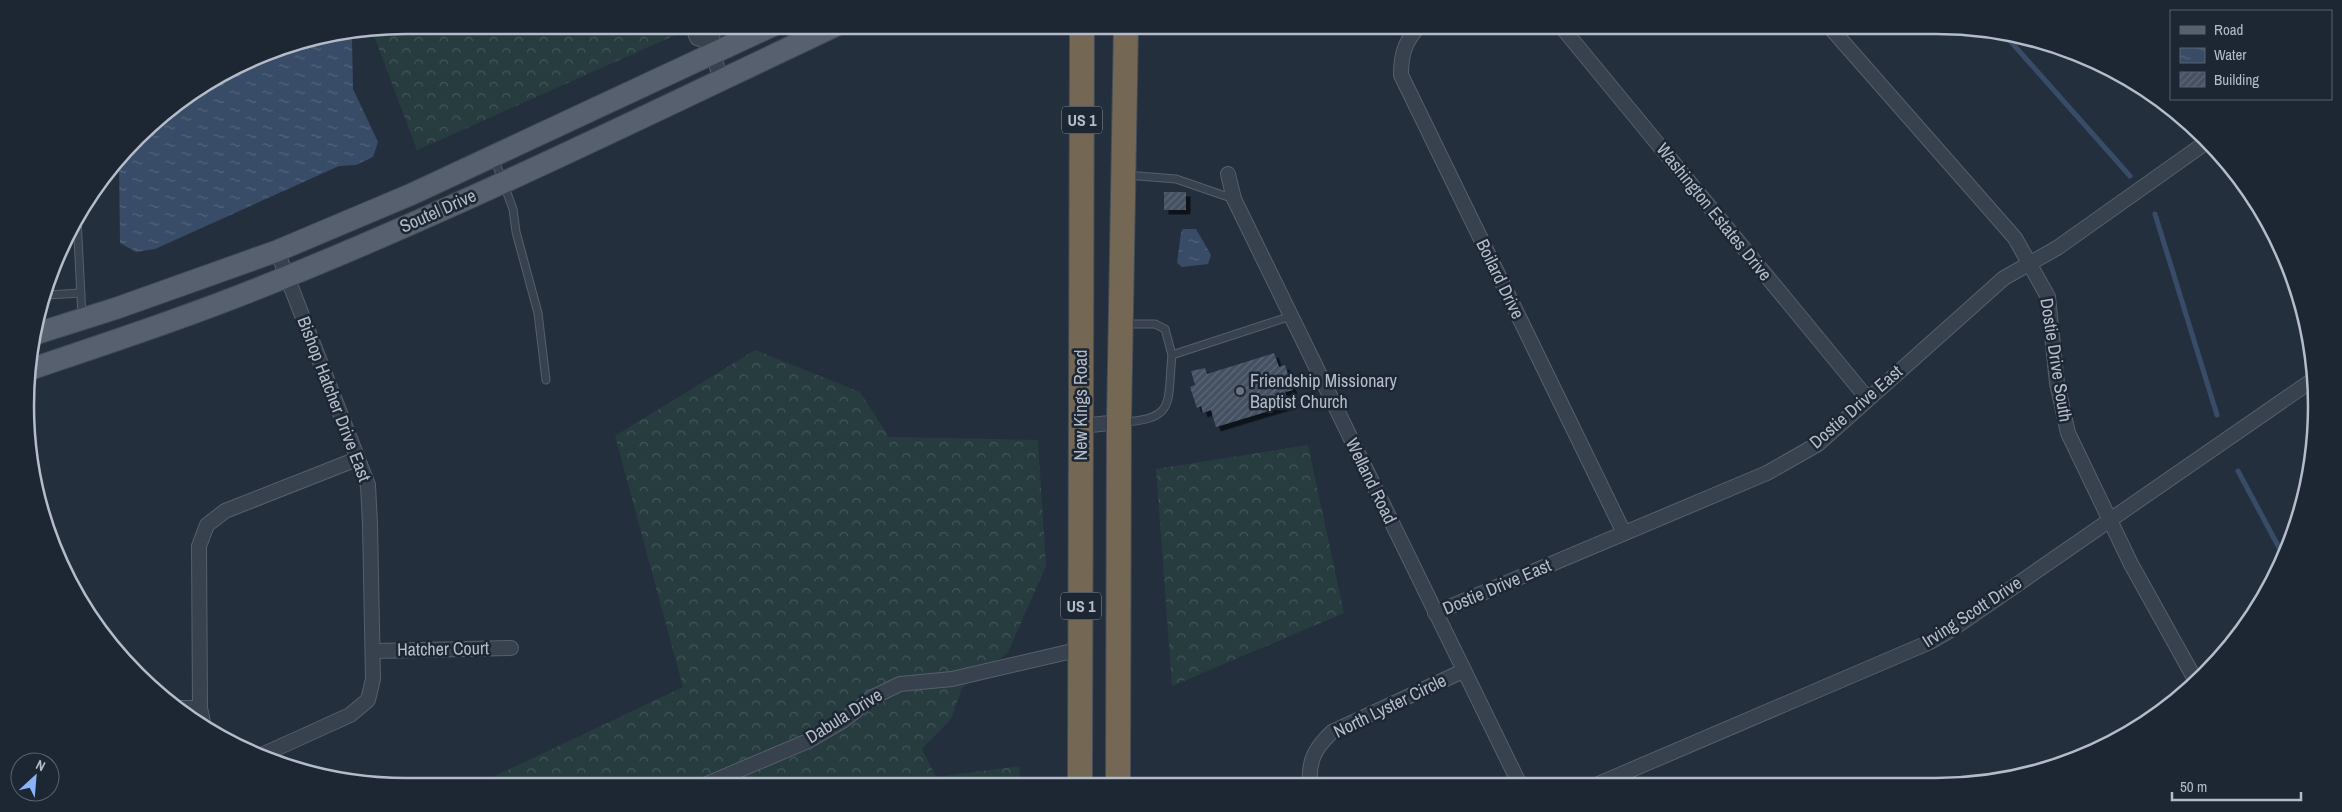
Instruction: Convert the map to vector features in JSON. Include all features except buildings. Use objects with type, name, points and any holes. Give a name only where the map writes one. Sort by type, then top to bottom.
[{"type":"highway","name":"New Kings Road","points":[[1080,778],[1082,34]]},
{"type":"highway","name":"US 1","points":[[1118,778],[1120,324],[1129,34]]},
{"type":"main road","name":"Soutel Drive","points":[[41,332],[277,251],[412,194],[712,48],[750,34]]},
{"type":"main road","name":"Soutel Drive","points":[[36,367],[158,326],[287,277],[504,182],[818,34]]},
{"type":"street","points":[[695,34],[697,38],[712,48]]},
{"type":"street","points":[[714,34],[712,48],[721,81]]},
{"type":"street","name":"Boilard Drive","points":[[1412,34],[1401,56],[1401,76],[1624,533]]},
{"type":"street","name":"Washington Estates Drive","points":[[1567,34],[1867,398]]},
{"type":"street","name":"Dostie Drive South","points":[[1836,34],[2015,238],[2031,263],[2048,297],[2057,383],[2068,433],[2131,564],[2192,675]]},
{"type":"street","name":"Dostie Drive East","points":[[1435,613],[1767,473],[1818,444],[1867,398],[2004,278],[2057,248],[2201,146]]},
{"type":"street","name":"Welland Road","points":[[1228,174],[1234,199],[1516,778]]},
{"type":"street","name":"Bishop Hatcher Drive East","points":[[269,752],[350,715],[368,700],[372,689],[374,651],[370,497],[368,485],[277,251]]},
{"type":"street","name":"Irving Scott Drive","points":[[1610,778],[1930,642],[1954,628],[2307,384]]},
{"type":"street","points":[[1081,426],[1119,422]]},
{"type":"street","points":[[202,718],[200,708],[199,546],[207,524],[225,511],[358,459]]},
{"type":"street","name":"Hatcher Court","points":[[374,651],[512,648]]},
{"type":"street","name":"Dabula Drive","points":[[721,778],[808,741],[844,720],[878,693],[900,684],[952,679],[1081,649]]},
{"type":"street","name":"North Lyster Circle","points":[[1309,778],[1312,757],[1319,744],[1332,732],[1463,671]]},
{"type":"street","points":[[188,708],[200,708]]},
{"type":"lane","points":[[493,155],[513,210],[516,232],[538,313],[546,380]]},
{"type":"lane","points":[[1123,174],[1176,179],[1234,199]]},
{"type":"lane","points":[[78,231],[82,319]]},
{"type":"lane","points":[[51,295],[80,293]]},
{"type":"lane","points":[[1172,355],[1290,316]]},
{"type":"lane","points":[[1119,422],[1146,421],[1159,416],[1167,404],[1172,355],[1165,329],[1155,324],[1120,324]]},
{"type":"green space","points":[[678,34],[417,150],[374,36]]},
{"type":"green space","points":[[755,350],[860,392],[889,437],[1038,440],[1046,566],[1008,652],[962,688],[951,719],[922,749],[936,777],[1019,766],[1020,778],[491,778],[683,687],[615,436]]},
{"type":"green space","points":[[1308,445],[1344,613],[1172,686],[1156,469]]},
{"type":"water","points":[[350,38],[352,40],[353,89],[378,142],[373,157],[356,165],[339,166],[155,249],[136,252],[120,243],[119,169],[161,126],[199,96],[241,72],[310,46]]},
{"type":"water","points":[[1183,229],[1196,229],[1211,255],[1208,264],[1182,267],[1177,263]]},
{"type":"waterway","points":[[2011,41],[2130,176]]},
{"type":"waterway","points":[[2155,214],[2217,415]]},
{"type":"waterway","points":[[2238,471],[2280,549]]},
{"type":"place","name":"Friendship Missionary Baptist Church","points":[[1240,391]]}]
